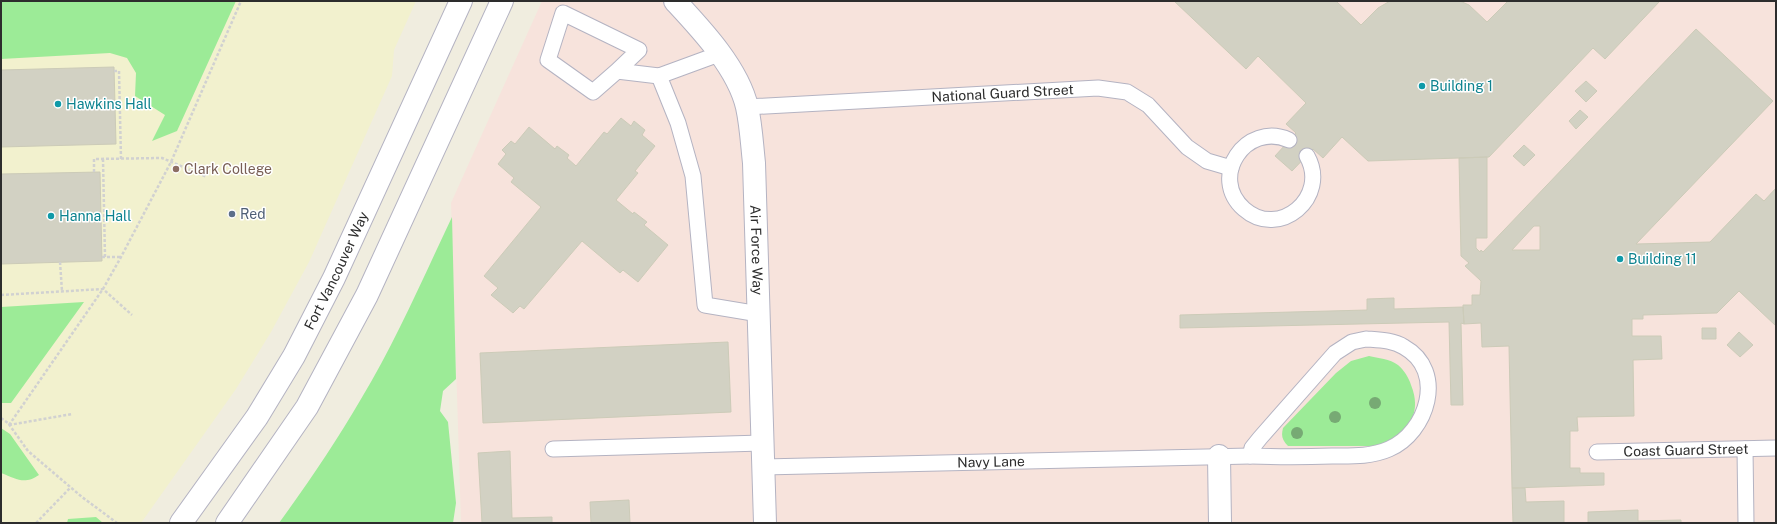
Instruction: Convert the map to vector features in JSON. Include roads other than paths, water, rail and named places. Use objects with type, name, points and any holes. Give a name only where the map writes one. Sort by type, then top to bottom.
[{"type":"street","name":"Fort Vancouver Way","points":[[181,523],[257,417],[294,356],[334,278],[461,1]]},
{"type":"street","points":[[227,523],[307,408],[342,345],[367,295],[502,1]]},
{"type":"street","name":"Air Force Way","points":[[674,1],[709,37],[732,74],[747,107],[754,163],[765,523]]},
{"type":"street","points":[[1219,456],[1220,523]]},
{"type":"lane","points":[[617,71],[639,50],[563,13],[548,60],[594,92],[617,71],[659,76],[719,54]]},
{"type":"lane","points":[[659,76],[678,123],[693,176],[705,305],[759,314]]},
{"type":"lane","name":"National Guard Street","points":[[747,107],[1098,88],[1127,92],[1148,105],[1187,147],[1207,161],[1231,168]]},
{"type":"lane","points":[[1289,140],[1270,136],[1253,140],[1239,152],[1231,168],[1230,185],[1238,202],[1251,214],[1268,219],[1277,219],[1290,214],[1301,207],[1311,192],[1313,174],[1307,156]]},
{"type":"lane","name":"Navy Lane","points":[[763,467],[1219,456],[1250,456],[1364,455],[1378,453],[1398,445],[1414,430],[1425,410],[1428,386],[1424,368],[1412,352],[1396,343],[1366,339],[1352,342],[1331,356],[1283,410],[1252,448],[1250,456]]},
{"type":"lane","points":[[553,449],[762,443]]},
{"type":"lane","name":"Coast Guard Street","points":[[1597,452],[1776,448]]},
{"type":"lane","points":[[1745,449],[1746,523]]},
{"type":"place","name":"Building 1","points":[[1422,86]]},
{"type":"place","name":"Hawkins Hall","points":[[58,104]]},
{"type":"place","name":"Clark College","points":[[176,169]]},
{"type":"place","name":"Red","points":[[232,214]]},
{"type":"place","name":"Hanna Hall","points":[[51,216]]},
{"type":"place","name":"Building 11","points":[[1620,259]]}]
